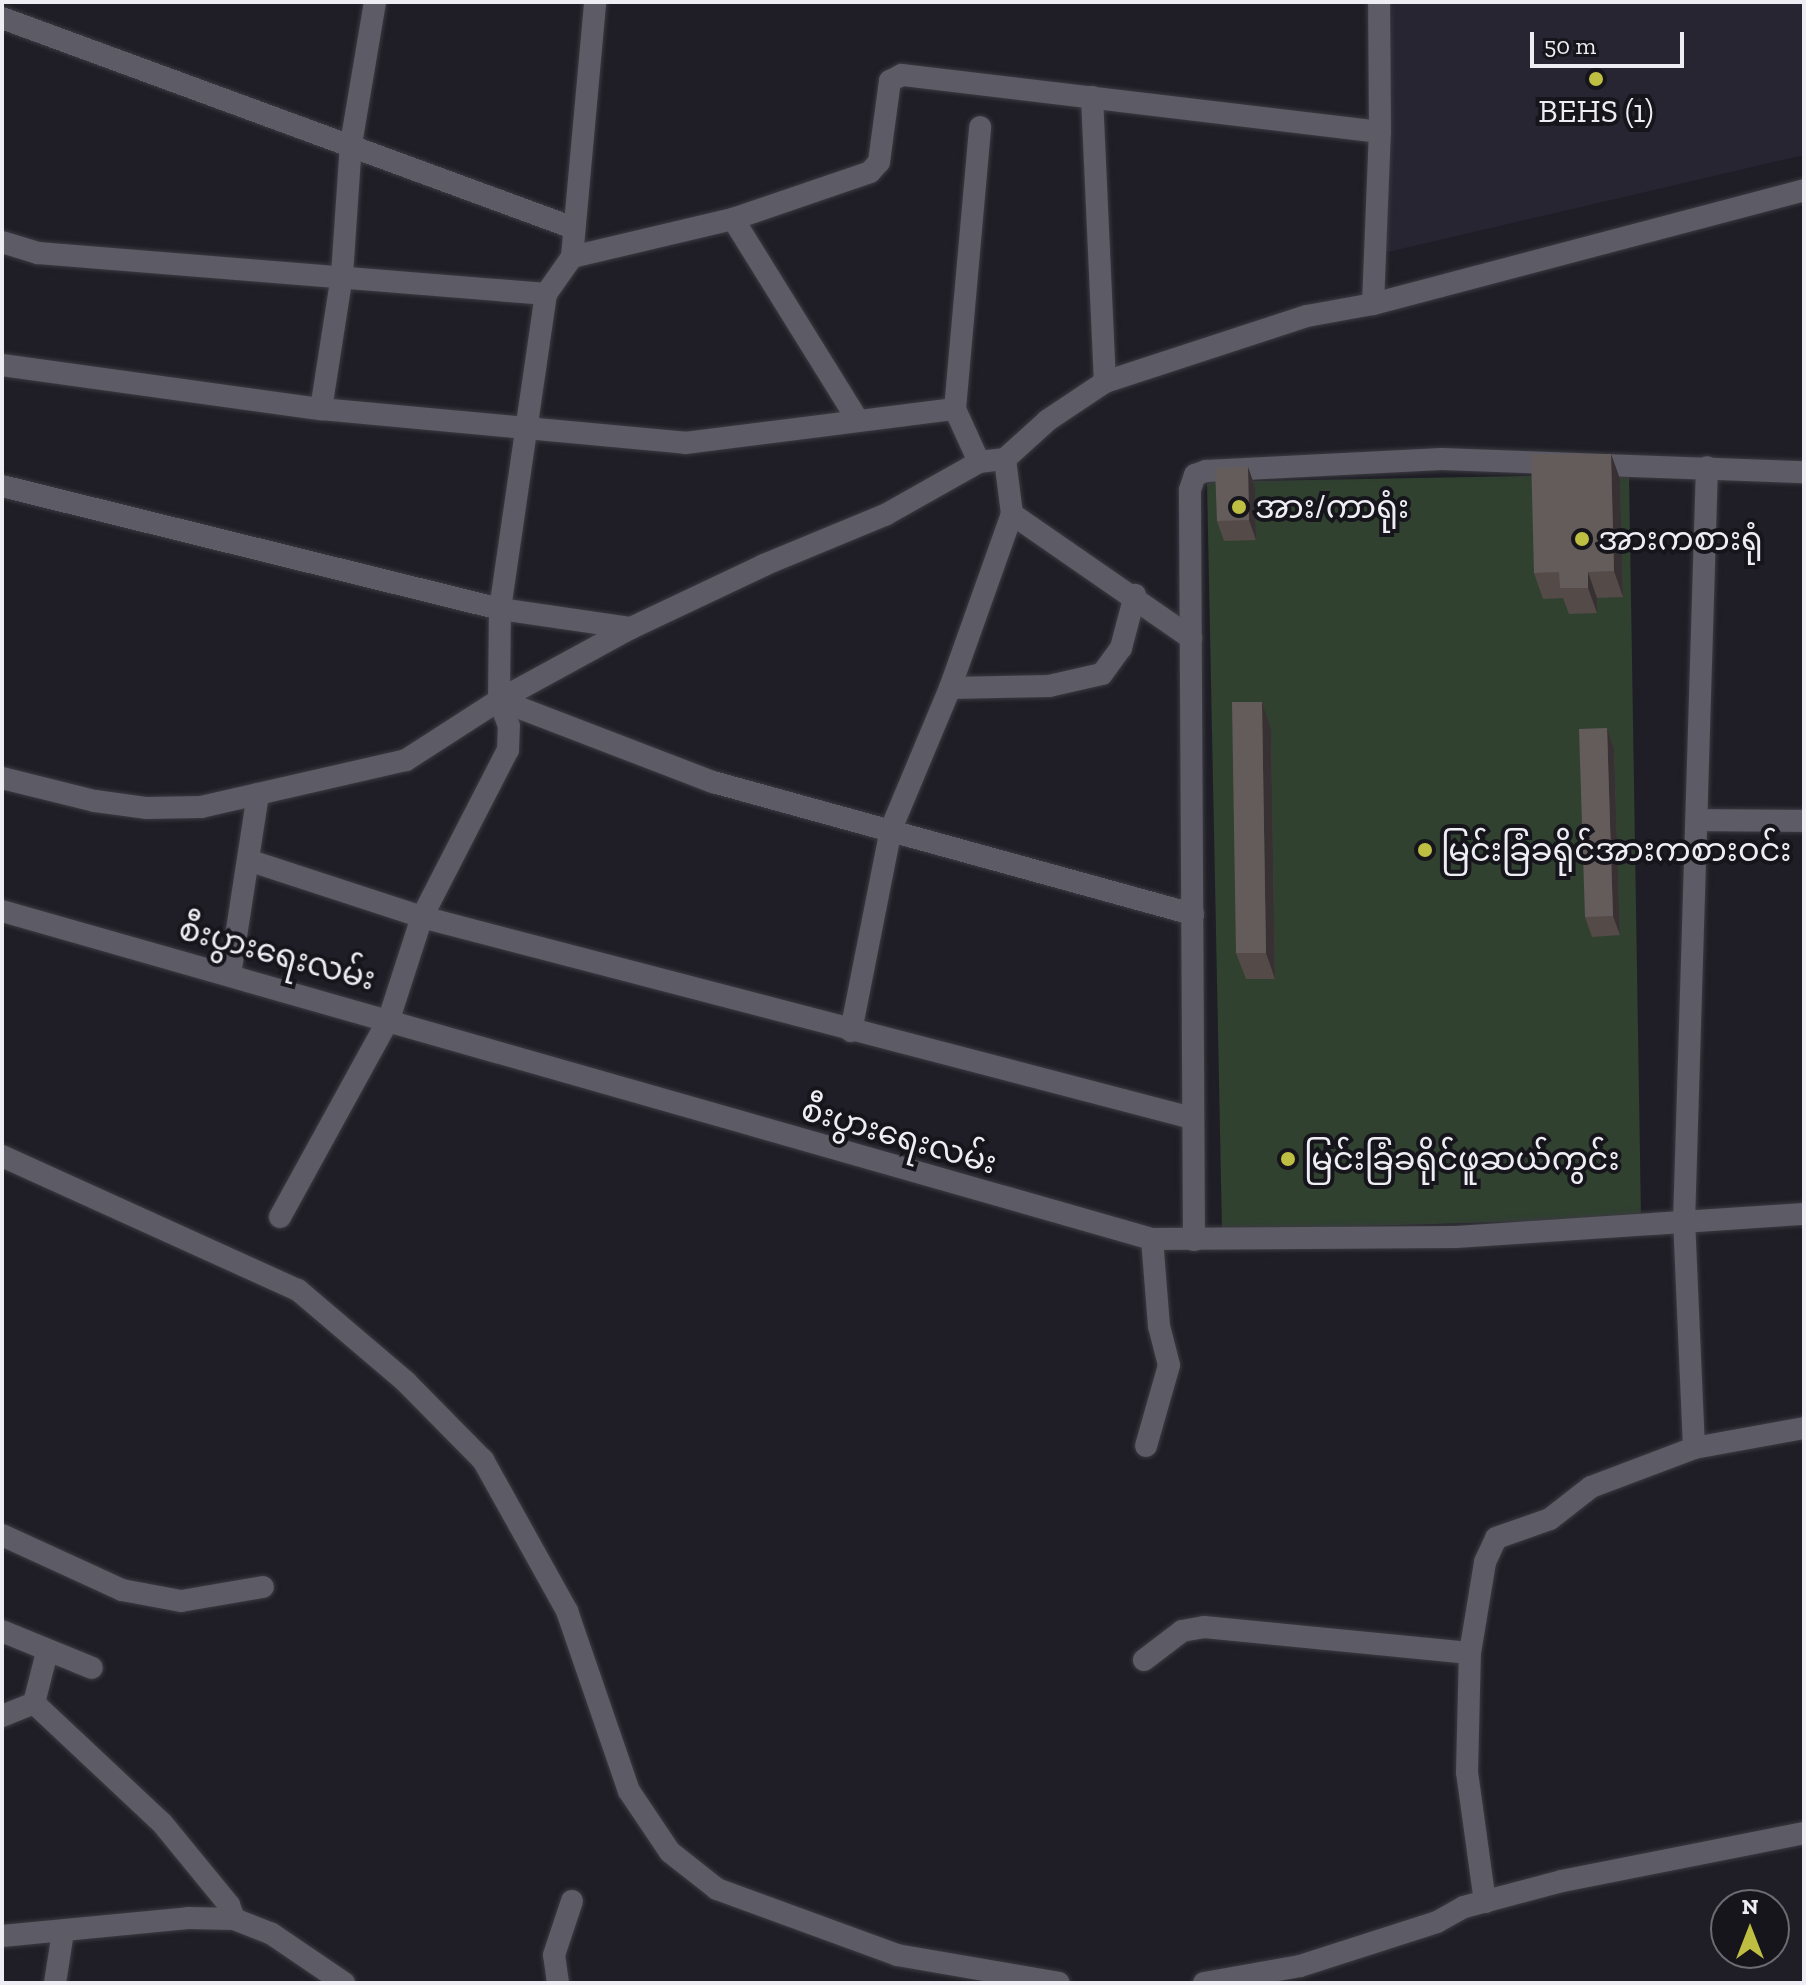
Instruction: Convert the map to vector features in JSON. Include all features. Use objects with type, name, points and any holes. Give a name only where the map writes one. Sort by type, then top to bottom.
[{"type":"street","points":[[321,409],[342,275],[351,144],[375,2]]},
{"type":"street","points":[[280,1217],[389,1019],[422,917],[508,750],[509,726],[499,700],[500,609],[529,431],[546,294],[572,257],[571,227],[595,2]]},
{"type":"street","points":[[1373,304],[1380,132],[1379,2]]},
{"type":"street","points":[[2,18],[571,227]]},
{"type":"street","points":[[572,257],[733,219],[870,172],[879,162],[890,81],[902,75],[1380,132]]},
{"type":"street","points":[[1092,97],[1105,382]]},
{"type":"street","points":[[979,462],[955,409],[980,127]]},
{"type":"street","points":[[2,778],[146,808],[201,807],[406,760],[499,700],[631,628],[764,565],[885,515],[979,462],[1005,459],[1048,420],[1105,382],[1307,316],[1373,304],[1804,190]]},
{"type":"street","points":[[733,219],[857,419]]},
{"type":"street","points":[[2,242],[38,253],[342,275],[546,294]]},
{"type":"street","points":[[2,365],[321,409],[529,431],[685,443],[955,409]]},
{"type":"street","points":[[851,1031],[891,829],[950,688],[1012,514],[1005,459]]},
{"type":"street","points":[[1194,1240],[1190,490],[1195,475],[1206,471],[1442,459],[1804,472]]},
{"type":"street","points":[[1694,1448],[1684,1223],[1699,820],[1707,467]]},
{"type":"street","points":[[2,486],[500,609],[631,628]]},
{"type":"street","points":[[1012,514],[1135,595],[1191,638]]},
{"type":"street","points":[[950,688],[1049,686],[1102,674],[1121,648],[1135,595]]},
{"type":"street","points":[[499,700],[713,782],[1193,914]]},
{"type":"street","points":[[230,975],[251,861],[258,794]]},
{"type":"street","points":[[1699,820],[1804,821]]},
{"type":"street","points":[[251,861],[422,917],[1192,1118]]},
{"type":"street","name":"စီးပွားရေးလမ်း","points":[[2,911],[389,1019],[799,1141],[1152,1239],[1456,1237],[1804,1214]]},
{"type":"street","points":[[2,1156],[298,1290],[406,1382],[483,1460],[567,1611],[629,1791],[670,1852],[717,1889],[897,1955],[1059,1983]]},
{"type":"street","points":[[1146,1446],[1169,1365],[1159,1326],[1152,1239]]},
{"type":"street","points":[[1485,1902],[1467,1772],[1470,1653],[1485,1562],[1496,1538],[1550,1519],[1591,1487],[1694,1448],[1804,1428]]},
{"type":"street","points":[[2,1535],[137,1593],[181,1601],[263,1587]]},
{"type":"street","points":[[1144,1660],[1182,1631],[1204,1627],[1470,1653]]},
{"type":"street","points":[[2,1631],[92,1668]]},
{"type":"street","points":[[34,1703],[47,1652]]},
{"type":"street","points":[[2,1716],[34,1703]]},
{"type":"street","points":[[34,1703],[162,1823],[229,1905],[234,1919]]},
{"type":"street","points":[[1204,1983],[1300,1966],[1485,1902],[1562,1881],[1804,1833]]},
{"type":"street","points":[[558,1983],[554,1955],[572,1901]]},
{"type":"street","points":[[2,1936],[188,1918],[234,1919],[272,1934],[344,1983]]},
{"type":"street","points":[[55,1983],[63,1932]]},
{"type":"shaded area","name":"BEHS (1)","points":[[1393,2],[1804,2],[1804,155],[1379,254]]},
{"type":"green space","name":"မြင်းခြံခရိုင်အားကစားဝင်း","points":[[1629,474],[1641,1218],[1222,1230],[1207,482]]},
{"type":"building","name":"အားကစားရုံ","points":[[1531,454],[1611,454],[1614,571],[1588,572],[1588,588],[1560,588],[1559,572],[1534,573]]},
{"type":"building","points":[[1248,467],[1249,520],[1217,521],[1215,468]]},
{"type":"building","points":[[1232,702],[1262,702],[1266,953],[1236,953]]},
{"type":"building","points":[[1607,728],[1613,916],[1585,917],[1579,729]]},
{"type":"place","name":"BEHS (1)","points":[[1596,79]]},
{"type":"place","name":"အား/ကာရုံး","points":[[1239,507]]},
{"type":"place","name":"အားကစားရုံ","points":[[1582,539]]},
{"type":"place","name":"မြင်းခြံခရိုင်အားကစားဝင်း","points":[[1425,850]]},
{"type":"place","name":"မြင်းခြံခရိုင်ဖူဆယ်ကွင်း","points":[[1288,1159]]}]
